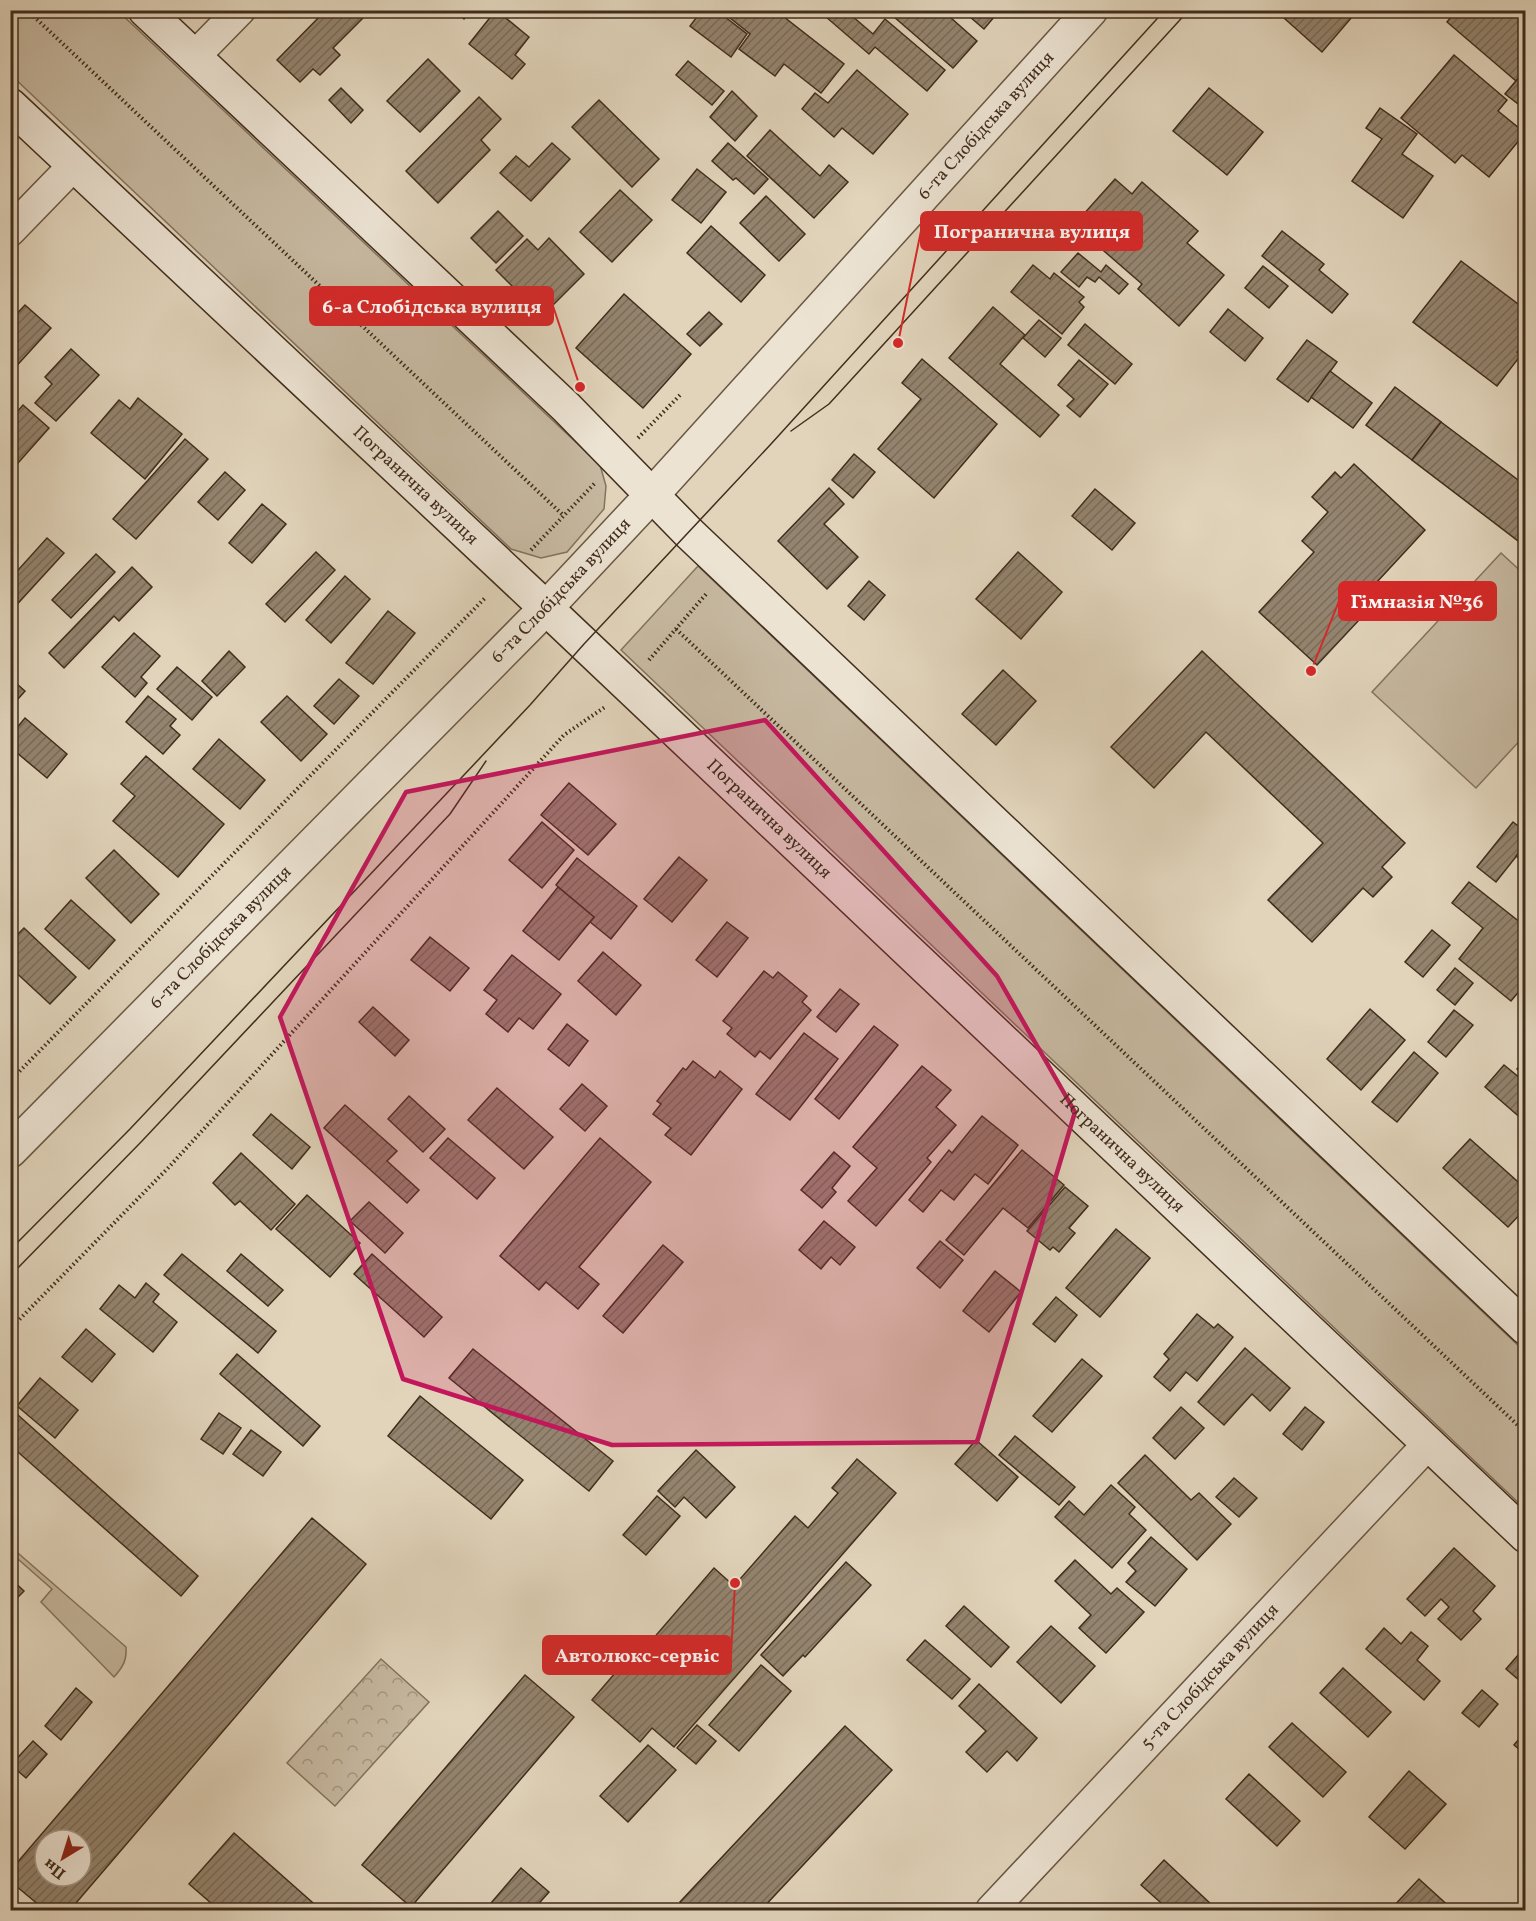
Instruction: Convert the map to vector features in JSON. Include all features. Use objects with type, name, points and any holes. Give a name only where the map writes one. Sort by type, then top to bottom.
[{"type":"main road","points":[[145,10],[558,399],[689,533],[1526,1329]]},
{"type":"main road","name":"6-та Слобідська вулиця","points":[[10,1151],[546,608],[652,495],[1091,10]]},
{"type":"main road","name":"Погранична вулиця","points":[[10,105],[546,608],[1526,1536]]},
{"type":"street","points":[[194,57],[240,10]]},
{"type":"street","points":[[10,231],[74,165]]},
{"type":"street","name":"5-та Слобідська вулиця","points":[[991,1911],[1429,1443]]},
{"type":"path","points":[[27,10],[564,516]]},
{"type":"path","points":[[638,438],[682,393]]},
{"type":"path","points":[[528,552],[603,475]]},
{"type":"path","points":[[642,668],[709,591]]},
{"type":"path","points":[[10,1081],[485,598]]},
{"type":"path","points":[[676,629],[1526,1433]]},
{"type":"path","points":[[10,1329],[169,1167],[564,735],[611,703]]},
{"type":"highlighted area","points":[[765,720],[997,976],[1075,1112],[977,1442],[612,1445],[403,1379],[280,1017],[406,792]]},
{"type":"green space","points":[[10,11],[118,11],[600,465],[606,486],[604,509],[567,552],[541,558],[511,549],[11,75]]},
{"type":"green space","points":[[1501,553],[1525,575],[1525,735],[1476,788],[1372,692]]},
{"type":"green space","points":[[698,566],[1525,1352],[1525,1509],[621,650]]},
{"type":"green space","points":[[11,1547],[126,1647],[124,1663],[114,1677],[41,1602],[52,1589],[11,1553]]},
{"type":"green space","points":[[381,1659],[429,1702],[335,1806],[287,1763]]},
{"type":"building","points":[[326,10],[371,10],[333,48],[340,55],[320,75],[313,69],[300,82],[277,60]]},
{"type":"building","points":[[455,10],[472,10],[464,19]]},
{"type":"building","points":[[496,10],[529,37],[515,55],[525,64],[512,79],[469,44]]},
{"type":"building","points":[[702,10],[716,10],[747,34],[731,57],[690,26]]},
{"type":"building","points":[[720,10],[775,10],[844,64],[821,93],[784,64],[775,76],[739,49],[750,34]]},
{"type":"building","points":[[832,10],[845,10],[873,34],[885,19],[945,70],[927,91],[875,47],[869,54],[826,17]]},
{"type":"building","points":[[886,10],[914,10],[917,13],[918,10],[942,10],[977,41],[953,68]]},
{"type":"building","points":[[962,10],[1000,10],[984,29]]},
{"type":"building","points":[[1275,10],[1358,10],[1322,52]]},
{"type":"building","points":[[1457,10],[1526,10],[1526,69],[1516,81],[1447,22]]},
{"type":"building","points":[[1454,55],[1507,100],[1498,111],[1525,133],[1489,177],[1462,155],[1455,163],[1401,118]]},
{"type":"building","points":[[428,59],[460,91],[420,132],[387,101]]},
{"type":"building","points":[[688,61],[724,91],[712,105],[676,75]]},
{"type":"building","points":[[1526,69],[1526,110],[1505,94]]},
{"type":"building","points":[[857,70],[908,114],[873,154],[842,128],[834,137],[802,109],[815,93],[828,103]]},
{"type":"building","points":[[341,88],[363,110],[351,123],[329,100]]},
{"type":"building","points":[[1209,88],[1263,132],[1227,175],[1173,131]]},
{"type":"building","points":[[732,91],[757,116],[735,141],[710,117]]},
{"type":"building","points":[[479,97],[501,119],[481,140],[490,150],[438,203],[406,171]]},
{"type":"building","points":[[599,100],[659,159],[632,187],[572,127]]},
{"type":"building","points":[[1380,108],[1417,134],[1402,154],[1433,176],[1403,218],[1352,181],[1382,139],[1366,128]]},
{"type":"building","points":[[770,130],[820,176],[829,165],[848,182],[814,218],[747,156]]},
{"type":"building","points":[[552,143],[570,159],[531,201],[500,173],[516,156],[529,167]]},
{"type":"building","points":[[728,143],[768,179],[754,194],[736,178],[733,180],[712,161]]},
{"type":"building","points":[[697,169],[726,192],[701,223],[672,200]]},
{"type":"building","points":[[1115,179],[1132,194],[1142,182],[1198,231],[1187,243],[1224,275],[1179,326],[1138,289],[1142,284],[1074,225]]},
{"type":"building","points":[[620,190],[652,220],[612,262],[580,232]]},
{"type":"building","points":[[766,196],[805,234],[779,261],[740,223]]},
{"type":"building","points":[[498,211],[523,236],[496,263],[471,238]]},
{"type":"building","points":[[711,226],[765,275],[741,302],[687,253]]},
{"type":"building","points":[[1282,231],[1324,264],[1319,270],[1348,294],[1332,313],[1262,256]]},
{"type":"building","points":[[549,238],[584,274],[542,316],[496,270],[527,239],[538,250]]},
{"type":"building","points":[[1078,253],[1101,272],[1106,265],[1128,284],[1119,294],[1099,277],[1095,282],[1087,277],[1079,287],[1061,272]]},
{"type":"building","points":[[1461,261],[1526,310],[1526,341],[1517,352],[1521,355],[1497,386],[1413,322]]},
{"type":"building","points":[[1033,265],[1050,279],[1054,273],[1084,297],[1079,302],[1084,307],[1062,334],[1011,292]]},
{"type":"building","points":[[1263,266],[1288,286],[1269,308],[1245,288]]},
{"type":"building","points":[[624,294],[691,354],[643,408],[576,348]]},
{"type":"building","points":[[25,305],[51,328],[10,373],[10,321]]},
{"type":"building","points":[[993,307],[1025,335],[1000,364],[1059,415],[1040,437],[949,358]]},
{"type":"building","points":[[1228,309],[1263,338],[1245,361],[1210,332]]},
{"type":"building","points":[[709,312],[722,324],[700,346],[687,334]]},
{"type":"building","points":[[1039,320],[1061,338],[1045,357],[1023,338]]},
{"type":"building","points":[[1085,324],[1132,364],[1115,384],[1068,345]]},
{"type":"building","points":[[1307,340],[1337,362],[1308,402],[1277,379]]},
{"type":"building","points":[[71,349],[99,375],[56,421],[35,403],[52,384],[45,377]]},
{"type":"building","points":[[922,359],[997,424],[934,498],[878,449],[921,399],[902,383]]},
{"type":"building","points":[[1079,360],[1108,384],[1080,417],[1067,406],[1074,399],[1058,385]]},
{"type":"building","points":[[1330,371],[1372,403],[1353,428],[1311,397]]},
{"type":"building","points":[[1395,387],[1441,422],[1412,460],[1366,425]]},
{"type":"building","points":[[138,398],[182,434],[145,479],[91,433],[119,400],[130,409]]},
{"type":"building","points":[[23,405],[49,428],[10,472],[10,420]]},
{"type":"building","points":[[1441,422],[1526,486],[1526,547],[1412,460]]},
{"type":"building","points":[[185,439],[208,459],[136,539],[113,519]]},
{"type":"building","points":[[854,454],[875,472],[853,498],[832,480]]},
{"type":"building","points":[[1354,464],[1425,530],[1364,596],[1373,605],[1317,665],[1259,612],[1314,552],[1302,541],[1328,512],[1312,497],[1335,472],[1341,478]]},
{"type":"building","points":[[225,472],[245,490],[218,520],[198,502]]},
{"type":"building","points":[[829,488],[844,504],[824,524],[858,557],[827,589],[778,541]]},
{"type":"building","points":[[1095,489],[1135,523],[1112,550],[1072,516]]},
{"type":"building","points":[[262,504],[286,524],[252,563],[229,543]]},
{"type":"building","points":[[47,538],[64,553],[10,612],[10,579]]},
{"type":"building","points":[[316,552],[335,570],[285,622],[266,604]]},
{"type":"building","points":[[1018,552],[1062,592],[1021,639],[976,599]]},
{"type":"building","points":[[96,554],[115,572],[71,618],[52,600]]},
{"type":"building","points":[[132,567],[152,587],[119,621],[114,616],[64,668],[49,653]]},
{"type":"building","points":[[345,576],[370,599],[331,643],[306,620]]},
{"type":"building","points":[[869,581],[885,595],[864,620],[848,606]]},
{"type":"building","points":[[388,611],[415,633],[373,684],[346,663]]},
{"type":"building","points":[[134,633],[160,656],[141,677],[147,683],[135,697],[102,667]]},
{"type":"building","points":[[229,651],[245,667],[217,696],[202,681]]},
{"type":"building","points":[[1202,651],[1405,843],[1382,867],[1392,877],[1373,897],[1363,888],[1312,942],[1268,900],[1323,843],[1206,732],[1154,788],[1111,747]]},
{"type":"building","points":[[177,667],[212,697],[192,720],[157,689]]},
{"type":"building","points":[[1003,670],[1036,701],[996,745],[962,714]]},
{"type":"building","points":[[10,678],[25,691],[10,708]]},
{"type":"building","points":[[339,679],[359,696],[334,724],[314,706]]},
{"type":"building","points":[[148,696],[176,719],[170,726],[180,735],[163,754],[126,722]]},
{"type":"building","points":[[287,696],[327,734],[301,761],[261,722]]},
{"type":"building","points":[[25,718],[67,754],[47,778],[10,747],[10,736]]},
{"type":"building","points":[[219,739],[265,780],[240,809],[193,769]]},
{"type":"building","points":[[146,756],[224,824],[178,877],[113,821],[135,796],[121,784]]},
{"type":"building","points":[[569,783],[616,824],[588,855],[541,815]]},
{"type":"building","points":[[542,822],[574,850],[542,888],[509,860]]},
{"type":"building","points":[[1513,822],[1526,832],[1526,844],[1496,882],[1477,867]]},
{"type":"building","points":[[1526,844],[1526,863],[1516,856]]},
{"type":"building","points":[[114,850],[159,894],[131,923],[86,878]]},
{"type":"building","points":[[679,857],[707,880],[672,922],[644,899]]},
{"type":"building","points":[[577,858],[637,906],[611,939],[590,922],[594,917],[556,885]]},
{"type":"building","points":[[1469,882],[1526,927],[1526,983],[1511,1001],[1459,959],[1483,928],[1452,903]]},
{"type":"building","points":[[558,887],[594,917],[559,960],[523,931]]},
{"type":"building","points":[[71,900],[115,940],[89,969],[45,929]]},
{"type":"building","points":[[727,922],[748,938],[717,977],[696,960]]},
{"type":"building","points":[[24,928],[76,977],[50,1004],[10,967],[10,942]]},
{"type":"building","points":[[1432,930],[1450,945],[1423,977],[1405,962]]},
{"type":"building","points":[[430,937],[469,968],[450,991],[411,960]]},
{"type":"building","points":[[603,952],[641,985],[616,1015],[578,981]]},
{"type":"building","points":[[512,955],[561,994],[533,1029],[519,1018],[508,1032],[486,1014],[497,1000],[484,990]]},
{"type":"building","points":[[1455,968],[1473,983],[1455,1005],[1437,990]]},
{"type":"building","points":[[764,971],[773,978],[778,972],[807,996],[802,1002],[811,1010],[770,1059],[760,1051],[755,1057],[727,1034],[732,1028],[723,1021]]},
{"type":"building","points":[[840,989],[859,1004],[836,1032],[817,1017]]},
{"type":"building","points":[[373,1007],[409,1040],[395,1056],[359,1022]]},
{"type":"building","points":[[1370,1009],[1405,1040],[1361,1090],[1327,1059]]},
{"type":"building","points":[[1454,1010],[1473,1025],[1446,1057],[1428,1042]]},
{"type":"building","points":[[567,1024],[588,1041],[569,1066],[548,1049]]},
{"type":"building","points":[[874,1026],[898,1045],[839,1119],[815,1099]]},
{"type":"building","points":[[804,1033],[838,1059],[790,1120],[756,1094]]},
{"type":"building","points":[[1414,1052],[1438,1073],[1397,1122],[1372,1102]]},
{"type":"building","points":[[1526,1059],[1526,1077],[1517,1069]]},
{"type":"building","points":[[693,1061],[715,1078],[720,1071],[742,1089],[691,1155],[665,1135],[671,1128],[653,1114],[661,1104],[657,1101],[683,1068],[686,1070]]},
{"type":"building","points":[[1504,1065],[1526,1083],[1526,1117],[1523,1120],[1485,1087]]},
{"type":"building","points":[[922,1066],[951,1090],[936,1107],[956,1125],[927,1158],[931,1162],[876,1226],[848,1201],[877,1168],[853,1147]]},
{"type":"building","points":[[582,1084],[607,1106],[585,1131],[560,1109]]},
{"type":"building","points":[[497,1088],[553,1137],[524,1169],[468,1120]]},
{"type":"building","points":[[409,1096],[445,1129],[423,1152],[388,1119]]},
{"type":"building","points":[[345,1105],[397,1151],[387,1161],[419,1190],[407,1203],[324,1128]]},
{"type":"building","points":[[271,1114],[310,1147],[292,1169],[253,1135]]},
{"type":"building","points":[[982,1116],[1018,1145],[988,1184],[975,1174],[954,1200],[941,1190],[923,1212],[909,1200],[949,1150],[952,1153]]},
{"type":"building","points":[[448,1138],[495,1178],[477,1199],[430,1158]]},
{"type":"building","points":[[600,1138],[651,1182],[579,1267],[599,1284],[578,1309],[546,1282],[539,1290],[500,1256]]},
{"type":"building","points":[[1470,1139],[1526,1189],[1526,1208],[1508,1227],[1443,1168]]},
{"type":"building","points":[[1022,1150],[1064,1185],[1028,1228],[1003,1208],[964,1255],[946,1240]]},
{"type":"building","points":[[834,1152],[850,1166],[832,1188],[836,1192],[822,1208],[801,1190]]},
{"type":"building","points":[[241,1153],[295,1204],[271,1230],[240,1201],[235,1205],[213,1183]]},
{"type":"building","points":[[1065,1187],[1088,1206],[1069,1228],[1075,1233],[1059,1252],[1053,1247],[1050,1250],[1027,1231]]},
{"type":"building","points":[[307,1195],[360,1243],[330,1277],[276,1229]]},
{"type":"building","points":[[369,1202],[403,1233],[385,1253],[350,1221]]},
{"type":"building","points":[[824,1221],[855,1247],[840,1265],[831,1257],[821,1269],[799,1250]]},
{"type":"building","points":[[1116,1229],[1150,1258],[1100,1317],[1066,1288]]},
{"type":"building","points":[[940,1241],[963,1260],[940,1288],[917,1268]]},
{"type":"building","points":[[663,1245],[683,1262],[623,1333],[603,1316]]},
{"type":"building","points":[[182,1254],[276,1331],[258,1353],[164,1275]]},
{"type":"building","points":[[241,1254],[283,1290],[268,1306],[227,1271]]},
{"type":"building","points":[[372,1254],[442,1317],[424,1337],[354,1274]]},
{"type":"building","points":[[995,1271],[1021,1292],[989,1332],[963,1311]]},
{"type":"building","points":[[146,1283],[159,1294],[153,1302],[177,1322],[153,1352],[100,1309],[119,1285],[135,1298]]},
{"type":"building","points":[[1056,1297],[1077,1315],[1055,1342],[1033,1324]]},
{"type":"building","points":[[1197,1314],[1214,1328],[1218,1324],[1233,1337],[1197,1381],[1186,1372],[1170,1391],[1154,1377],[1169,1359],[1164,1354]]},
{"type":"building","points":[[86,1329],[115,1354],[92,1382],[62,1357]]},
{"type":"building","points":[[1245,1348],[1290,1388],[1270,1411],[1252,1394],[1224,1425],[1198,1402]]},
{"type":"building","points":[[473,1349],[613,1461],[589,1491],[449,1378]]},
{"type":"building","points":[[237,1354],[320,1426],[303,1446],[220,1374]]},
{"type":"building","points":[[1082,1359],[1102,1376],[1052,1432],[1033,1416]]},
{"type":"building","points":[[40,1378],[78,1410],[55,1438],[17,1406]]},
{"type":"building","points":[[420,1396],[523,1480],[491,1519],[388,1436]]},
{"type":"building","points":[[1181,1407],[1204,1428],[1175,1459],[1153,1438]]},
{"type":"building","points":[[1305,1407],[1324,1422],[1302,1450],[1283,1434]]},
{"type":"building","points":[[219,1413],[241,1428],[223,1454],[201,1439]]},
{"type":"building","points":[[18,1415],[198,1576],[181,1596],[10,1445],[10,1424]]},
{"type":"building","points":[[251,1430],[281,1452],[263,1476],[233,1454]]},
{"type":"building","points":[[1015,1436],[1075,1487],[1059,1505],[999,1455]]},
{"type":"building","points":[[976,1440],[1018,1477],[997,1501],[955,1464]]},
{"type":"building","points":[[696,1450],[735,1487],[706,1518],[684,1497],[675,1507],[658,1491]]},
{"type":"building","points":[[1145,1455],[1191,1500],[1199,1493],[1231,1524],[1197,1560],[1118,1483]]},
{"type":"building","points":[[857,1459],[896,1493],[674,1747],[652,1728],[640,1742],[592,1700],[628,1658],[633,1662],[714,1568],[734,1586],[795,1516],[808,1528],[838,1493],[832,1488]]},
{"type":"building","points":[[1234,1478],[1257,1498],[1239,1517],[1216,1497]]},
{"type":"building","points":[[1111,1485],[1135,1507],[1129,1514],[1146,1530],[1112,1568],[1055,1517],[1069,1501],[1084,1515]]},
{"type":"building","points":[[657,1496],[680,1516],[646,1555],[623,1535]]},
{"type":"building","points":[[312,1518],[366,1564],[93,1883],[93,1828],[47,1828]]},
{"type":"building","points":[[1151,1537],[1187,1569],[1155,1606],[1126,1582],[1136,1571],[1128,1563]]},
{"type":"building","points":[[1454,1548],[1495,1586],[1473,1611],[1481,1619],[1461,1640],[1438,1619],[1449,1607],[1441,1599],[1425,1616],[1407,1599]]},
{"type":"building","points":[[1075,1560],[1111,1594],[1117,1588],[1144,1612],[1106,1653],[1079,1628],[1091,1615],[1055,1581]]},
{"type":"building","points":[[846,1562],[871,1585],[805,1657],[803,1655],[783,1676],[761,1655]]},
{"type":"building","points":[[10,1578],[24,1591],[10,1605]]},
{"type":"building","points":[[964,1606],[1009,1647],[991,1667],[946,1626]]},
{"type":"building","points":[[1051,1626],[1095,1666],[1061,1703],[1017,1662]]},
{"type":"building","points":[[1384,1628],[1401,1644],[1411,1632],[1428,1646],[1417,1660],[1440,1681],[1424,1700],[1366,1649]]},
{"type":"building","points":[[925,1640],[970,1679],[952,1699],[907,1660]]},
{"type":"building","points":[[1526,1646],[1526,1686],[1506,1669]]},
{"type":"building","points":[[761,1665],[791,1691],[739,1751],[709,1725]]},
{"type":"building","points":[[1343,1668],[1391,1712],[1368,1737],[1320,1693]]},
{"type":"building","points":[[525,1675],[574,1717],[411,1907],[362,1865]]},
{"type":"building","points":[[979,1684],[1037,1738],[1017,1761],[1007,1751],[987,1772],[966,1752],[986,1731],[959,1706]]},
{"type":"building","points":[[76,1688],[92,1702],[61,1740],[45,1726]]},
{"type":"building","points":[[1482,1690],[1498,1704],[1479,1727],[1462,1713]]},
{"type":"building","points":[[1292,1723],[1346,1772],[1323,1797],[1269,1747]]},
{"type":"building","points":[[697,1725],[716,1741],[696,1764],[677,1748]]},
{"type":"building","points":[[845,1726],[892,1770],[761,1910],[690,1910],[680,1902]]},
{"type":"building","points":[[1526,1731],[1526,1755],[1514,1745]]},
{"type":"building","points":[[33,1741],[47,1754],[26,1778],[11,1765]]},
{"type":"building","points":[[648,1745],[676,1770],[628,1822],[600,1796]]},
{"type":"building","points":[[1409,1771],[1446,1804],[1405,1849],[1369,1817]]},
{"type":"building","points":[[1249,1774],[1300,1821],[1277,1846],[1226,1799]]},
{"type":"building","points":[[234,1833],[321,1910],[219,1910],[189,1884]]},
{"type":"building","points":[[33,1844],[33,1888],[89,1888],[70,1910],[45,1910],[10,1881],[10,1871]]},
{"type":"building","points":[[1164,1860],[1215,1908],[1212,1910],[1169,1910],[1141,1885]]},
{"type":"building","points":[[521,1868],[549,1892],[533,1910],[485,1910]]},
{"type":"building","points":[[1419,1879],[1453,1910],[1390,1910]]},
{"type":"tram line","points":[[10,1250],[130,1129],[530,705],[771,444],[1165,10]]},
{"type":"tram line","points":[[791,431],[829,404],[1189,10]]},
{"type":"tram line","points":[[10,1276],[142,1141],[450,814],[486,761]]},
{"type":"place","name":"Погранична вулиця","points":[[898,343]]},
{"type":"place","name":"6-а Слобідська вулиця","points":[[580,387]]},
{"type":"place","name":"Гімназія №36","points":[[1311,671]]},
{"type":"place","name":"Автолюкс-сервіс","points":[[735,1583]]}]
